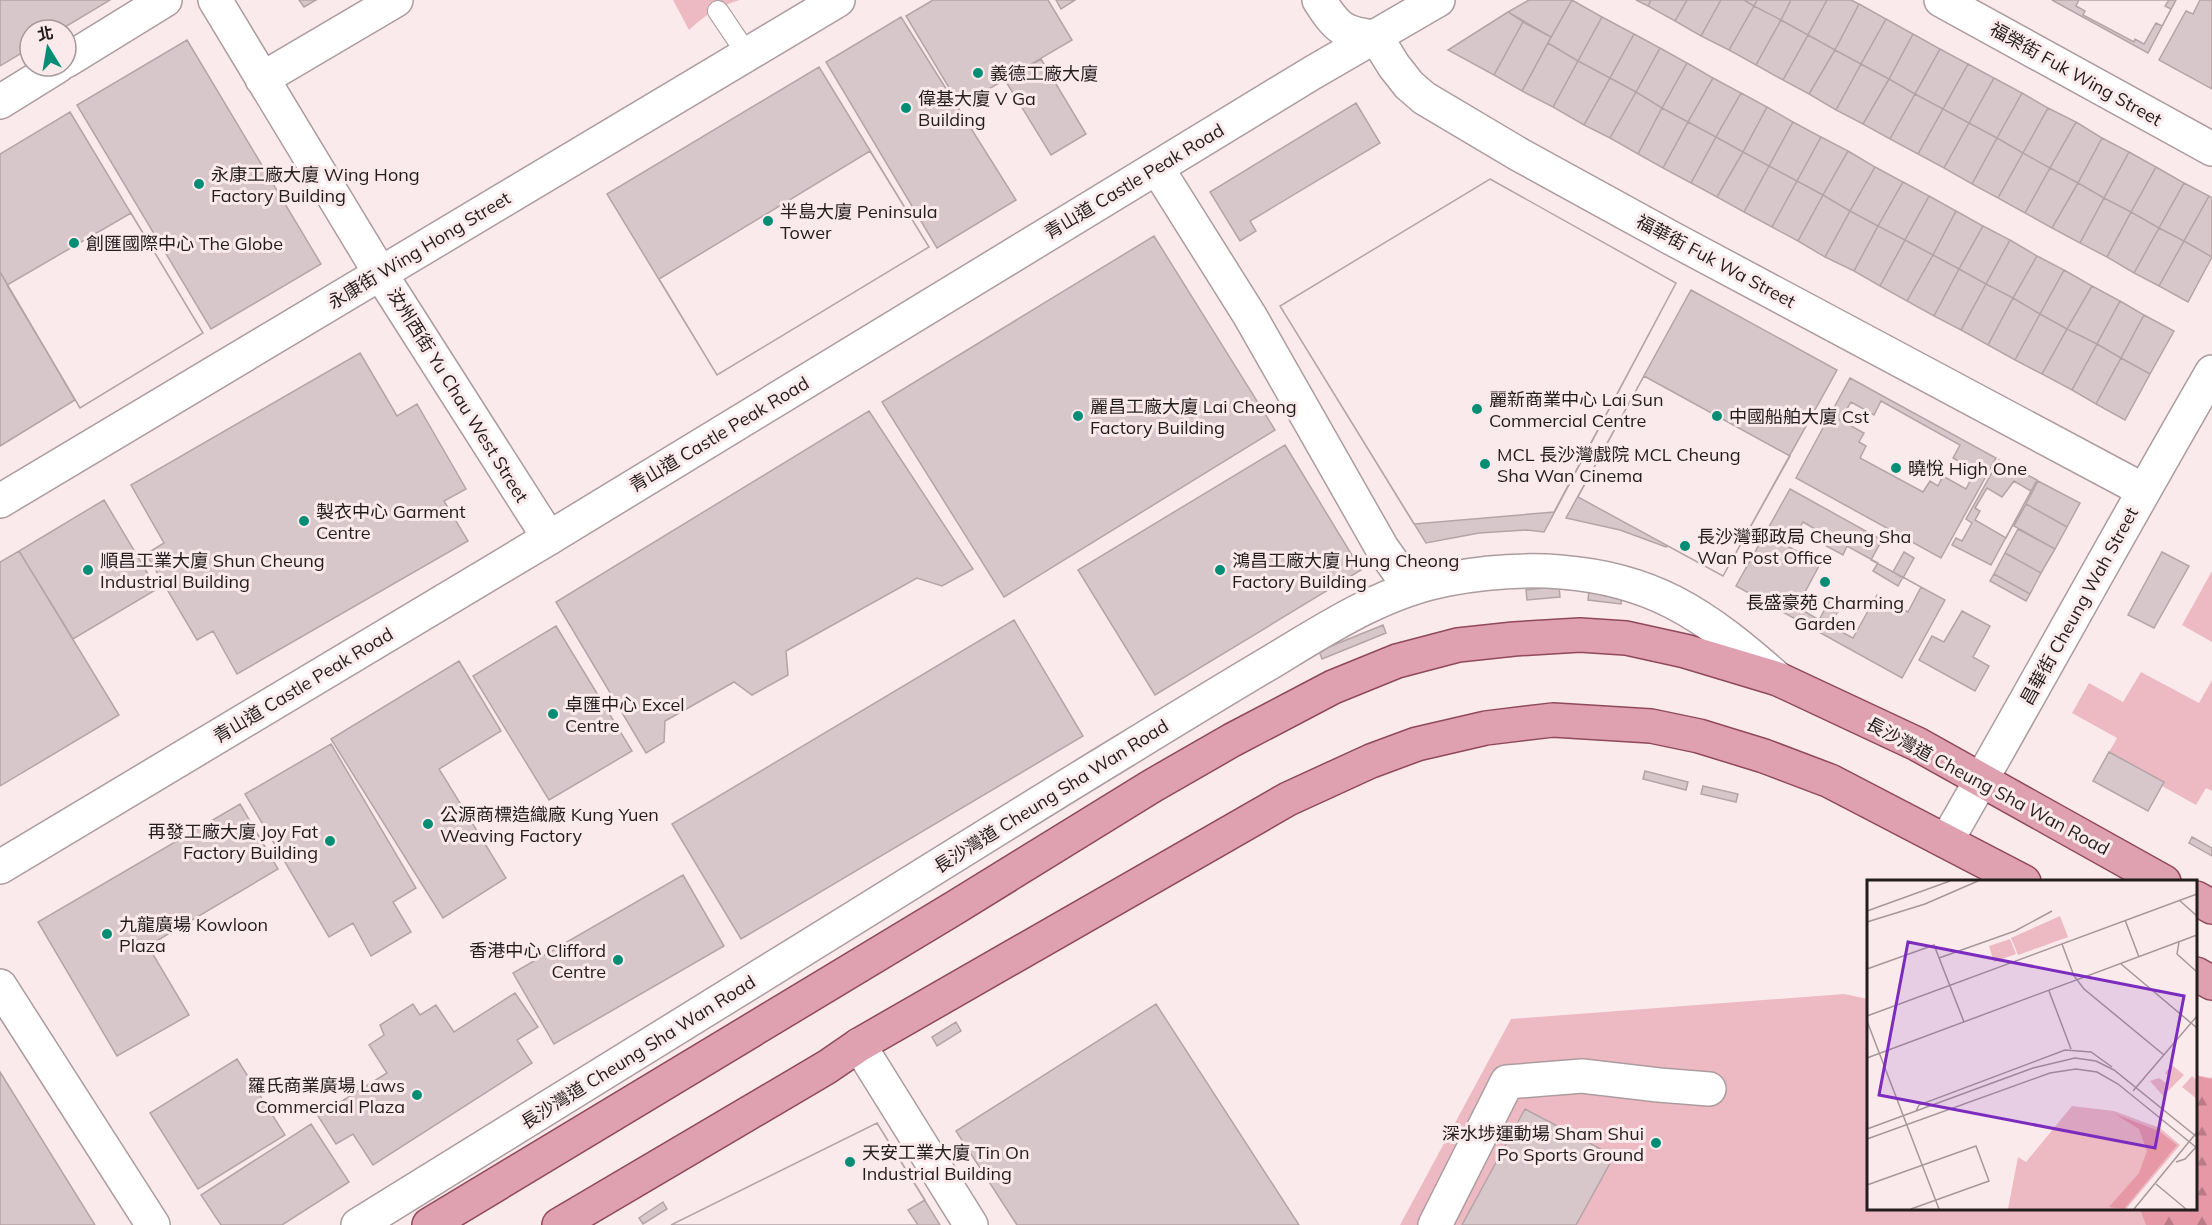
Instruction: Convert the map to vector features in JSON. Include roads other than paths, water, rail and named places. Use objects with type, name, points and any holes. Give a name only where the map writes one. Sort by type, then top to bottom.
[{"type":"main road","name":"長沙灣道 Cheung Sha Wan Road","points":[[429,1225],[1152,786],[1232,740],[1333,687],[1397,661],[1458,645],[1580,635],[1626,638],[1685,651],[1778,679],[1917,744],[2160,880]]},
{"type":"main road","points":[[559,1225],[827,1067],[859,1045],[1288,799],[1371,761],[1417,744],[1486,728],[1553,720],[1651,726],[1699,736],[1764,756],[1830,781],[2020,880]]},
{"type":"main road","points":[[2197,899],[2212,907]]},
{"type":"main road","points":[[2197,975],[2212,983]]},
{"type":"street","points":[[78,54],[165,0]]},
{"type":"street","points":[[262,79],[396,0]]},
{"type":"street","name":"永康街 Wing Hong Street","points":[[0,501],[838,0]]},
{"type":"street","points":[[1319,0],[1338,26],[1353,35],[1376,37]]},
{"type":"street","name":"青山道 Castle Peak Road","points":[[0,867],[549,538],[1312,73],[1438,0]]},
{"type":"street","name":"福榮街 Fuk Wing Street","points":[[1941,0],[2212,148]]},
{"type":"street","name":"汝州西街 Yu Chau West Street","points":[[216,3],[380,273],[549,538]]},
{"type":"street","name":"福華街 Fuk Wa Street","points":[[1376,37],[1401,76],[1424,98],[1520,155],[2143,490]]},
{"type":"street","points":[[0,102],[39,78]]},
{"type":"street","points":[[1157,168],[1250,316],[1382,548],[1399,573],[1416,586]]},
{"type":"street","name":"昌華街 Cheung Wah Street","points":[[1947,840],[2143,490],[2212,372]]},
{"type":"street","name":"長沙灣道 Cheung Sha Wan Road","points":[[358,1225],[1017,816],[1302,643],[1374,603],[1416,586],[1489,573],[1535,571],[1576,573],[1618,581],[1670,601],[1706,622],[1744,648],[1778,679]]},
{"type":"street","points":[[0,986],[153,1225]]},
{"type":"street","points":[[859,1045],[971,1225]]},
{"type":"street","points":[[1435,1225],[1507,1082],[1582,1076],[1651,1085],[1709,1089]]},
{"type":"lane","points":[[718,11],[747,54]]},
{"type":"place","name":"義德工廠大廈","points":[[978,73]]},
{"type":"place","name":"偉基大廈 V Ga Building","points":[[906,108]]},
{"type":"place","name":"永康工廠大廈 Wing Hong Factory Building","points":[[199,184]]},
{"type":"place","name":"半島大廈 Peninsula Tower","points":[[768,221]]},
{"type":"place","name":"創匯國際中心 The Globe","points":[[74,243]]},
{"type":"place","name":"麗新商業中心 Lai Sun Commercial Centre","points":[[1477,409]]},
{"type":"place","name":"麗昌工廠大廈 Lai Cheong Factory Building","points":[[1078,416]]},
{"type":"place","name":"中國船舶大廈 Cst","points":[[1717,416]]},
{"type":"place","name":"MCL 長沙灣戲院 MCL Cheung Sha Wan Cinema","points":[[1485,464]]},
{"type":"place","name":"曉悅 High One","points":[[1896,468]]},
{"type":"place","name":"製衣中心 Garment Centre","points":[[304,521]]},
{"type":"place","name":"長沙灣郵政局 Cheung Sha Wan Post Office","points":[[1685,546]]},
{"type":"place","name":"順昌工業大廈 Shun Cheung Industrial Building","points":[[88,570]]},
{"type":"place","name":"鴻昌工廠大廈 Hung Cheong Factory Building","points":[[1220,570]]},
{"type":"place","name":"長盛豪苑 Charming Garden","points":[[1825,582]]},
{"type":"place","name":"卓匯中心 Excel Centre","points":[[553,714]]},
{"type":"place","name":"公源商標造織廠 Kung Yuen Weaving Factory","points":[[428,824]]},
{"type":"place","name":"再發工廠大廈 Joy Fat Factory Building","points":[[330,841]]},
{"type":"place","name":"九龍廣場 Kowloon Plaza","points":[[107,934]]},
{"type":"place","name":"香港中心 Clifford Centre","points":[[618,960]]},
{"type":"place","name":"羅氏商業廣場 Laws Commercial Plaza","points":[[417,1095]]},
{"type":"place","name":"深水埗運動場 Sham Shui Po Sports Ground","points":[[1656,1143]]},
{"type":"place","name":"天安工業大廈 Tin On Industrial Building","points":[[850,1162]]}]
